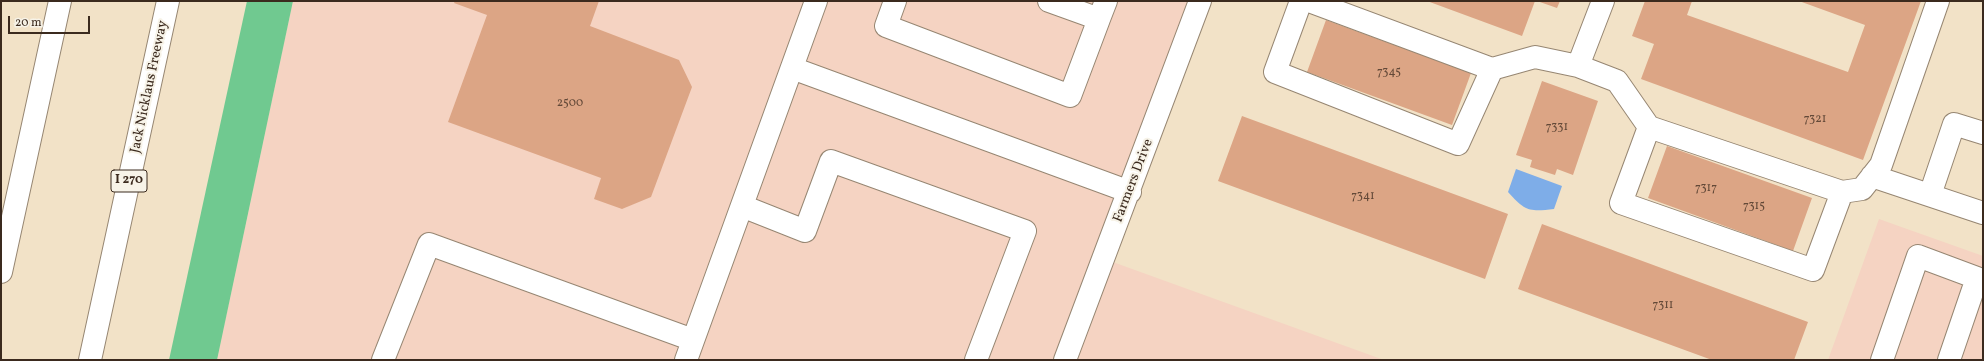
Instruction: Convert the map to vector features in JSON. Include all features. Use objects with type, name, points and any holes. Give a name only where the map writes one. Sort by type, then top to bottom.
[{"type":"main road","points":[[1,272],[60,1]]},
{"type":"main road","name":"Jack Nicklaus Freeway","points":[[90,360],[168,1]]},
{"type":"main road","points":[[686,360],[816,1]]},
{"type":"main road","points":[[895,1],[886,26],[1070,96],[1103,10],[1049,1]]},
{"type":"main road","name":"Farmers Drive","points":[[1066,360],[1130,192],[1200,1]]},
{"type":"main road","points":[[1301,1],[1275,72],[1458,144],[1492,68]]},
{"type":"main road","points":[[1309,1],[1492,68],[1535,57],[1578,66],[1617,81],[1649,127],[1842,192],[1862,189],[1881,165],[1938,1]]},
{"type":"main road","points":[[1578,66],[1603,1]]},
{"type":"main road","points":[[792,68],[1130,192]]},
{"type":"main road","points":[[1930,196],[1954,124],[1983,133]]},
{"type":"main road","points":[[1649,127],[1621,203],[1813,270],[1842,192]]},
{"type":"main road","points":[[742,206],[805,232],[831,162],[1025,231],[976,360]]},
{"type":"main road","points":[[1872,176],[1983,213]]},
{"type":"main road","points":[[383,360],[429,244],[693,340]]},
{"type":"main road","points":[[1882,360],[1918,256],[1978,278],[1949,360]]},
{"type":"shaded area","points":[[293,1],[1202,1],[1110,261],[1384,360],[217,360]]},
{"type":"shaded area","points":[[1879,219],[1983,256],[1983,360],[1828,360]]},
{"type":"green space","points":[[247,1],[293,1],[217,360],[169,360]]},
{"type":"water","points":[[1516,169],[1562,186],[1554,209],[1528,209],[1523,207],[1508,192]]},
{"type":"building","points":[[455,1],[599,1],[590,26],[679,60],[692,87],[651,197],[622,209],[594,199],[601,178],[448,122],[487,15],[454,3]]},
{"type":"building","points":[[1427,1],[1535,1],[1522,36]]},
{"type":"building","points":[[1537,1],[1560,1],[1557,8]]},
{"type":"building","points":[[1645,1],[1692,1],[1687,15],[1848,72],[1865,25],[1799,1],[1921,1],[1863,160],[1641,79],[1654,44],[1632,36]]},
{"type":"building","points":[[1326,20],[1471,73],[1452,125],[1307,72]]},
{"type":"building","points":[[1542,81],[1598,101],[1573,175],[1557,169],[1555,175],[1530,167],[1532,160],[1516,155]]},
{"type":"building","points":[[1242,116],[1508,214],[1485,279],[1218,181]]},
{"type":"building","points":[[1667,146],[1812,198],[1793,251],[1648,198]]},
{"type":"building","points":[[1542,224],[1808,322],[1794,360],[1712,360],[1518,289]]}]
